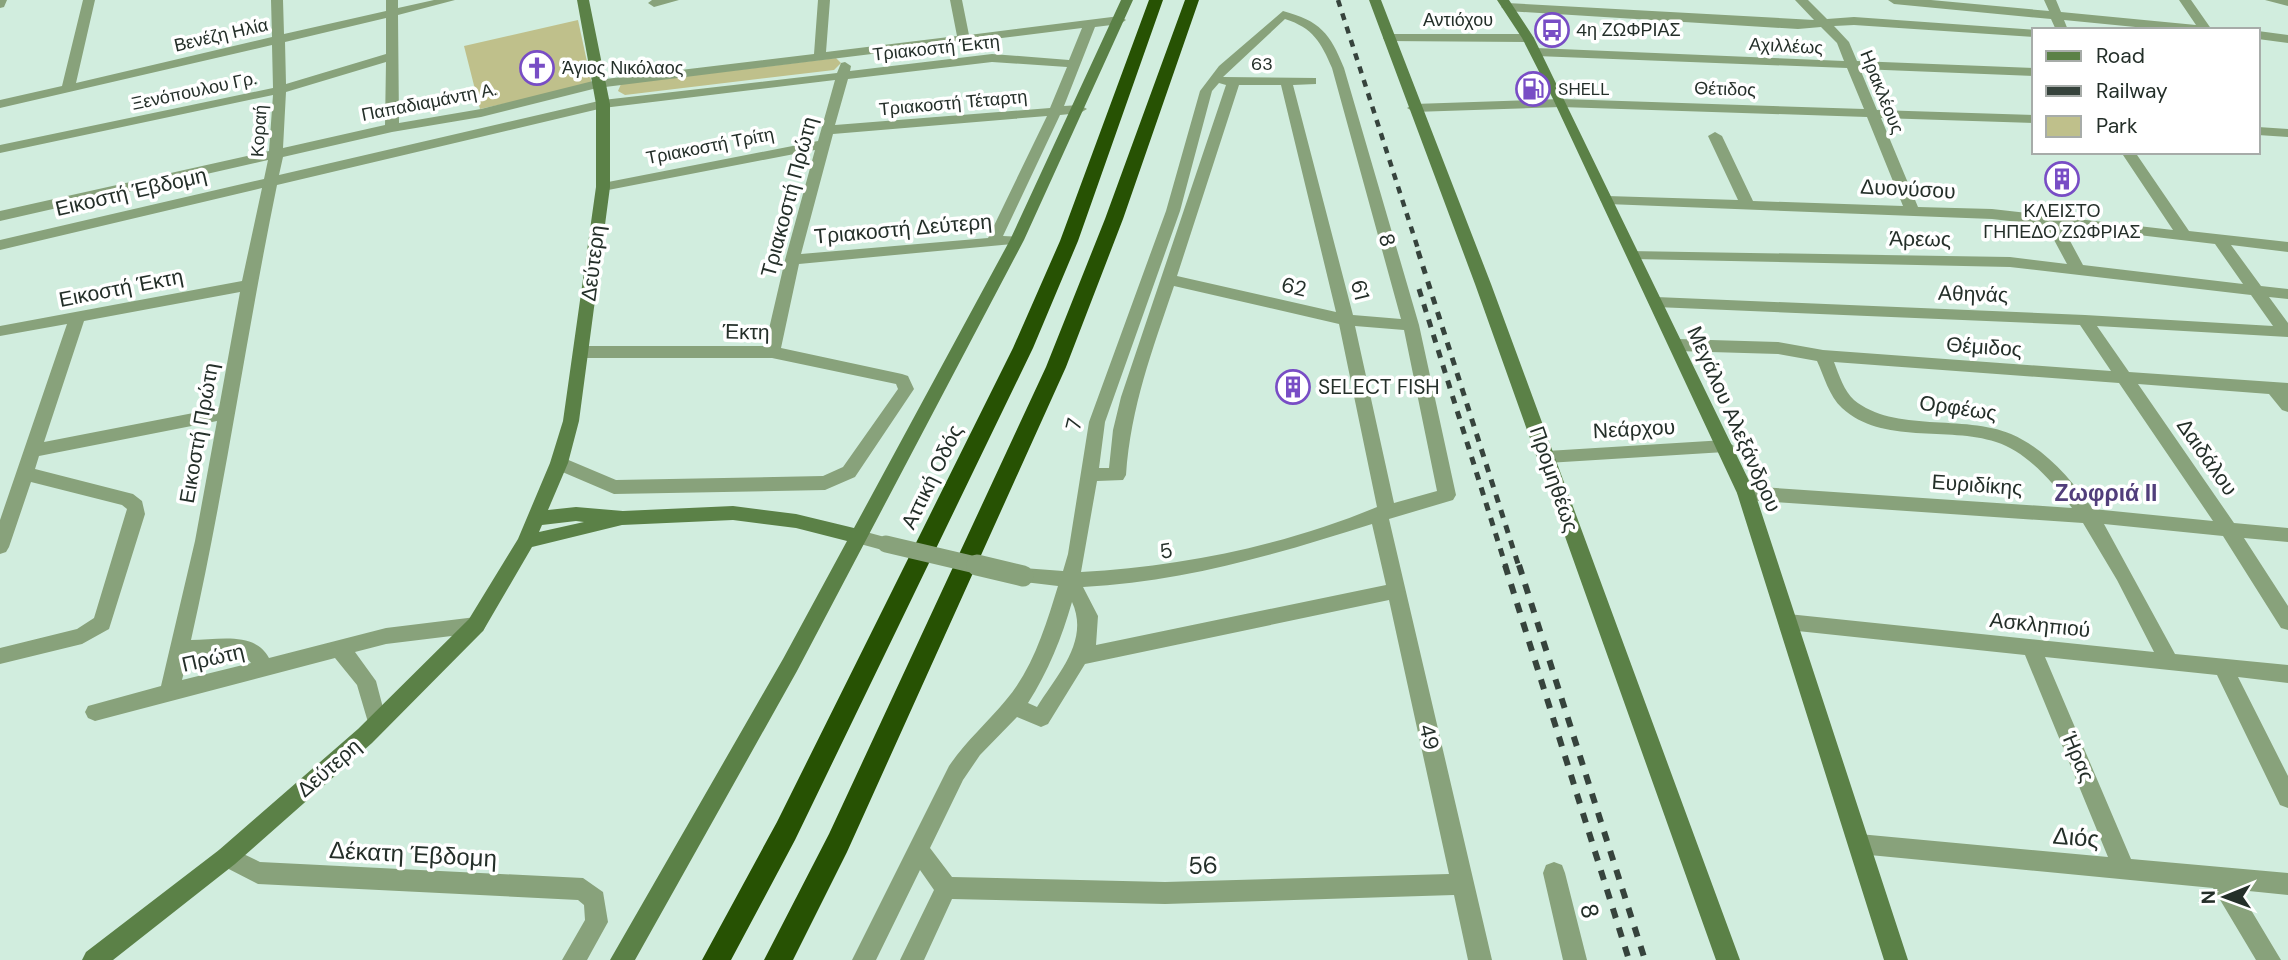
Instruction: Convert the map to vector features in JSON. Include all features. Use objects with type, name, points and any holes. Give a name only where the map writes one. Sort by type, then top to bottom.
[{"type":"highway","name":"Αττική Οδός","points":[[716,960],[786,831],[1023,348],[1069,241],[1156,0]]},
{"type":"highway","points":[[778,960],[838,844],[1056,367],[1114,219],[1192,0]]},
{"type":"street","points":[[68,88],[89,0]]},
{"type":"street","name":"Κοραή","points":[[271,181],[276,156],[280,90],[277,0]]},
{"type":"street","name":"Βενέζη Ηλία","points":[[0,104],[279,40],[392,7],[449,0]]},
{"type":"street","name":"Δεύτερη","points":[[94,960],[227,857],[377,723],[476,625],[526,541],[559,463],[571,421],[603,187],[603,104],[597,84],[583,0]]},
{"type":"street","points":[[820,54],[824,0]]},
{"type":"street","points":[[956,0],[964,38]]},
{"type":"street","points":[[622,960],[859,537],[1017,240],[1080,110],[1127,0]]},
{"type":"street","name":"Προμηθέως","points":[[1375,0],[1546,457],[1728,960]]},
{"type":"street","name":"Ηρακλέους","points":[[1801,0],[1843,41],[1855,67],[1869,112],[1912,210]]},
{"type":"street","points":[[1894,0],[2168,28]]},
{"type":"street","points":[[2050,0],[2061,28]]},
{"type":"street","points":[[2185,0],[2205,28]]},
{"type":"street","points":[[2271,0],[2288,2]]},
{"type":"street","points":[[1505,3],[1798,25],[1854,21],[2032,33]]},
{"type":"street","name":"Μεγάλου Αλεξάνδρου","points":[[1505,3],[1536,52],[1746,493],[1896,960]]},
{"type":"street","points":[[392,7],[392,128]]},
{"type":"street","name":"7","points":[[864,960],[956,773],[973,748],[1014,706],[1044,655],[1071,581],[1088,474],[1104,400],[1177,200],[1200,109],[1212,81],[1283,15]]},
{"type":"street","name":"8","points":[[1283,15],[1307,22],[1328,43],[1338,68],[1411,325],[1447,495]]},
{"type":"street","name":"Παπαδιαμάντη Α.","points":[[0,216],[392,128],[481,113],[597,84],[820,54],[1120,20]]},
{"type":"street","points":[[993,243],[1055,112],[1090,24]]},
{"type":"street","points":[[2260,35],[2288,38]]},
{"type":"street","name":"Αντιόχου","points":[[1389,38],[1528,38]]},
{"type":"street","name":"Τριακοστή Πρώτη","points":[[772,352],[792,260],[827,137],[847,52]]},
{"type":"street","name":"Αχιλλέως","points":[[1536,52],[1855,67],[2032,72]]},
{"type":"street","name":"Ξενόπουλου Γρ.","points":[[0,149],[280,90],[394,57]]},
{"type":"street","name":"Τριακοστή Έκτη","points":[[603,104],[992,58],[1074,64]]},
{"type":"street","name":"63","points":[[1212,81],[1311,81]]},
{"type":"street","points":[[1088,474],[1117,475],[1125,413],[1234,81]]},
{"type":"street","name":"61","points":[[1286,81],[1346,320],[1383,512]]},
{"type":"street","name":"Θέτιδος","points":[[1414,108],[1561,103],[2032,119]]},
{"type":"street","name":"Εικοστή Έβδομη","points":[[0,245],[603,104]]},
{"type":"street","name":"Τριακοστή Τέταρτη","points":[[827,137],[1080,110]]},
{"type":"street","points":[[2260,131],[2288,133]]},
{"type":"street","points":[[1715,136],[1747,204]]},
{"type":"street","name":"Τριακοστή Τρίτη","points":[[603,187],[827,137]]},
{"type":"street","points":[[2129,154],[2184,235]]},
{"type":"street","name":"Εικοστή Πρώτη","points":[[170,691],[204,541],[225,413],[271,181]]},
{"type":"street","name":"Δυονύσου","points":[[1607,200],[1912,210],[2050,220],[2288,247]]},
{"type":"street","points":[[2050,220],[2078,270]]},
{"type":"street","points":[[2219,239],[2287,332]]},
{"type":"street","name":"Τριακοστή Δεύτερη","points":[[792,260],[1017,240]]},
{"type":"street","name":"Άρεως","points":[[1633,254],[2010,262],[2288,294]]},
{"type":"street","name":"62","points":[[1148,281],[1346,320],[1411,325]]},
{"type":"street","name":"Εικοστή Έκτη","points":[[0,331],[249,285]]},
{"type":"street","name":"Αθηνάς","points":[[1656,302],[2085,320],[2287,332]]},
{"type":"street","points":[[0,547],[78,318]]},
{"type":"street","name":"Δαιδάλου","points":[[2085,320],[2229,530],[2288,622]]},
{"type":"street","name":"Θέμιδος","points":[[1677,345],[1778,348],[1824,356],[2281,388]]},
{"type":"street","name":"Έκτη","points":[[559,463],[614,487],[825,483],[849,472],[903,394],[905,384],[896,378],[772,352],[581,352]]},
{"type":"street","name":"Ορφέως","points":[[1824,356],[1846,402],[1855,409],[1891,421],[1989,433],[2008,439],[2031,454],[2091,516],[2168,662]]},
{"type":"street","points":[[2281,388],[2288,406]]},
{"type":"street","points":[[35,450],[225,413]]},
{"type":"street","name":"Νεάρχου","points":[[1546,457],[1725,446]]},
{"type":"street","points":[[0,656],[82,636],[103,623],[136,514],[136,506],[127,499],[26,474]]},
{"type":"street","name":"Ευριδίκης","points":[[1746,493],[2091,516],[2288,535]]},
{"type":"street","name":"5","points":[[859,537],[1023,576],[1071,581],[1135,579],[1197,569],[1447,495]]},
{"type":"street","name":"49","points":[[1383,512],[1397,592],[1480,960]]},
{"type":"street","points":[[536,519],[576,514],[623,517],[733,513],[796,521],[859,537]]},
{"type":"street","points":[[526,541],[561,536],[623,517]]},
{"type":"street","points":[[1014,706],[1041,718],[1081,656],[1090,630],[1088,616],[1071,581]]},
{"type":"street","points":[[1081,656],[1397,592]]},
{"type":"street","name":"Ασκληπιού","points":[[1788,622],[2288,674]]},
{"type":"street","name":"Πρώτη","points":[[96,712],[170,691],[341,650],[386,636],[476,625]]},
{"type":"street","name":"Ήρας","points":[[2031,646],[2124,868]]},
{"type":"street","points":[[180,648],[248,648],[256,653],[264,669]]},
{"type":"street","points":[[341,650],[366,681],[377,723]]},
{"type":"street","points":[[2223,668],[2288,798]]},
{"type":"street","name":"Διός","points":[[1859,844],[2288,884]]},
{"type":"street","points":[[912,960],[946,888],[917,848]]},
{"type":"street","name":"Δέκατη Έβδομη","points":[[227,857],[258,873],[583,889],[595,900],[597,922],[575,960]]},
{"type":"street","name":"8","points":[[1555,873],[1575,960]]},
{"type":"street","points":[[2218,876],[2269,960]]},
{"type":"street","name":"56","points":[[946,888],[1165,893],[1462,884]]},
{"type":"green space","points":[[578,20],[592,85],[480,109],[464,46]]},
{"type":"green space","points":[[836,58],[841,63],[834,70],[625,95],[618,91],[621,84]]},
{"type":"railway","points":[[1338,0],[1419,252]]},
{"type":"railway","points":[[1418,251],[1519,567]]},
{"type":"railway","points":[[1419,289],[1506,567]]},
{"type":"railway","points":[[1505,565],[1629,960]]},
{"type":"railway","points":[[1519,565],[1645,960]]},
{"type":"place","name":"4η ΖΩΦΡΙΑΣ","points":[[1552,30]]},
{"type":"place","name":"Άγιος Νικόλαος","points":[[537,68]]},
{"type":"place","name":"SHELL","points":[[1533,89]]},
{"type":"place","name":"ΚΛΕΙΣΤΟ ΓΗΠΕΔΟ ΖΩΦΡΙΑΣ","points":[[2062,179]]},
{"type":"place","name":"SELECT FISH","points":[[1293,387]]},
{"type":"district","name":"Ζωφριά ΙΙ","points":[[2106,493]]}]
